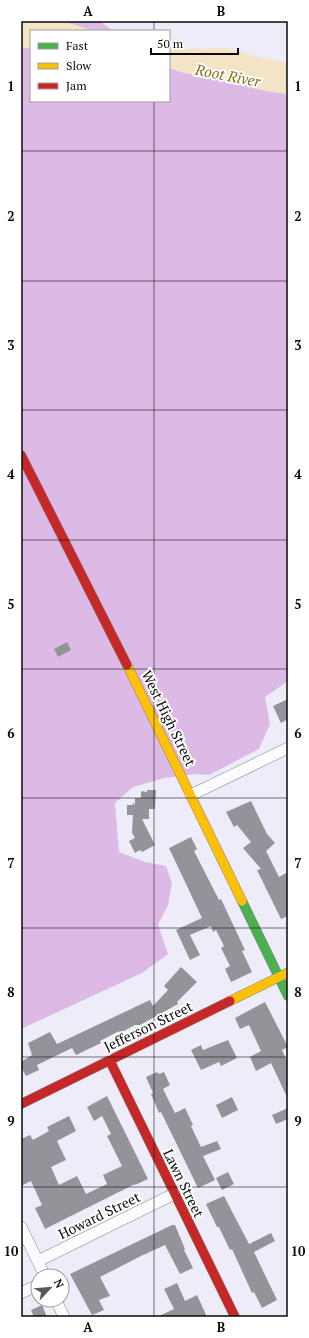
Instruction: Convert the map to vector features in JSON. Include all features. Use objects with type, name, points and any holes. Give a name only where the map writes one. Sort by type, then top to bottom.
[{"type":"street","name":"West High Street","points":[[21,454],[191,795],[288,996]]},
{"type":"street","points":[[191,795],[288,748]]},
{"type":"street","name":"Jefferson Street","points":[[21,1104],[288,972]]},
{"type":"street","name":"Lawn Street","points":[[110,1061],[235,1317]]},
{"type":"street","name":"Howard Street","points":[[38,1262],[174,1194]]},
{"type":"street","points":[[21,1227],[41,1268]]},
{"type":"street","points":[[21,1293],[30,1288]]},
{"type":"shaded area","points":[[62,21],[100,21],[112,30],[91,30]]},
{"type":"shaded area","points":[[21,48],[30,48],[30,102],[170,102],[170,68],[184,73],[222,78],[266,91],[288,94],[288,681],[265,697],[270,724],[259,749],[209,775],[195,774],[165,778],[133,787],[115,803],[119,852],[145,862],[166,866],[172,883],[168,905],[158,925],[168,954],[142,973],[21,1029]]},
{"type":"water","points":[[21,21],[62,21],[91,30],[30,30],[30,48],[21,48]]},
{"type":"water","name":"Root River","points":[[170,47],[180,49],[228,48],[257,57],[288,63],[288,94],[266,91],[222,78],[184,73],[170,68]]},
{"type":"building","points":[[67,642],[71,650],[58,657],[54,649]]},
{"type":"building","points":[[288,699],[288,719],[281,723],[273,706]]},
{"type":"building","points":[[147,790],[156,790],[155,809],[149,809],[149,819],[142,819],[155,845],[142,852],[140,850],[135,853],[129,841],[135,838],[132,833],[133,815],[127,815],[127,805],[133,805],[133,802],[135,805],[135,798],[141,798],[141,791],[147,792]]},
{"type":"building","points":[[251,801],[267,834],[275,843],[266,851],[279,877],[288,872],[288,916],[281,919],[257,870],[261,869],[243,848],[251,842],[237,825],[234,827],[226,812]]},
{"type":"building","points":[[191,837],[197,849],[194,851],[219,900],[221,899],[245,950],[242,951],[252,972],[231,982],[225,969],[230,966],[221,948],[224,946],[216,930],[213,932],[211,926],[190,935],[200,955],[190,960],[176,930],[202,918],[169,848]]},
{"type":"building","points":[[181,967],[197,982],[177,1002],[178,1004],[140,1025],[135,1025],[120,1033],[119,1031],[100,1041],[101,1043],[76,1055],[72,1048],[37,1065],[39,1070],[26,1076],[21,1067],[21,1062],[32,1055],[28,1043],[50,1032],[57,1044],[150,1000],[153,1006],[168,990],[164,986]]},
{"type":"building","points":[[265,1002],[288,1047],[282,1050],[288,1063],[288,1099],[271,1063],[256,1071],[250,1057],[261,1051],[249,1025],[240,1029],[235,1018]]},
{"type":"building","points":[[228,1040],[237,1058],[221,1066],[219,1062],[201,1070],[191,1050],[201,1045],[203,1050]]},
{"type":"building","points":[[157,1072],[159,1074],[164,1072],[170,1085],[163,1089],[175,1113],[185,1108],[193,1125],[191,1126],[201,1147],[217,1141],[221,1149],[203,1156],[215,1180],[198,1188],[161,1112],[159,1113],[151,1094],[153,1093],[146,1077]]},
{"type":"building","points":[[107,1096],[148,1179],[45,1229],[35,1208],[42,1205],[31,1181],[21,1186],[21,1139],[30,1135],[33,1140],[49,1131],[47,1127],[69,1116],[76,1131],[57,1141],[66,1160],[51,1167],[59,1185],[77,1176],[86,1194],[107,1184],[103,1175],[122,1166],[107,1136],[111,1134],[102,1116],[94,1121],[87,1107]]},
{"type":"building","points":[[232,1097],[238,1110],[222,1118],[216,1105]]},
{"type":"building","points":[[288,1108],[288,1119],[276,1124],[272,1115]]},
{"type":"building","points":[[228,1172],[234,1184],[222,1190],[216,1178]]},
{"type":"building","points":[[224,1196],[249,1244],[271,1233],[275,1241],[254,1252],[277,1300],[262,1308],[254,1292],[252,1293],[232,1249],[230,1250],[206,1204]]},
{"type":"building","points":[[172,1225],[175,1225],[185,1249],[184,1250],[193,1268],[180,1274],[165,1245],[141,1256],[100,1277],[110,1296],[99,1300],[104,1310],[92,1315],[70,1274]]},
{"type":"building","points":[[177,1283],[185,1301],[197,1295],[207,1317],[157,1317],[174,1309],[164,1289]]},
{"type":"building","points":[[35,1308],[43,1308],[47,1317],[34,1317],[31,1310]]},
{"type":"traffic: fast","points":[[242,901],[288,996]]},
{"type":"traffic: slow","points":[[127,665],[242,901]]},
{"type":"traffic: slow","points":[[230,1001],[287,973]]},
{"type":"traffic: jam","points":[[21,455],[127,665]]},
{"type":"traffic: jam","points":[[21,1104],[230,1001]]},
{"type":"traffic: jam","points":[[110,1061],[235,1317]]}]
